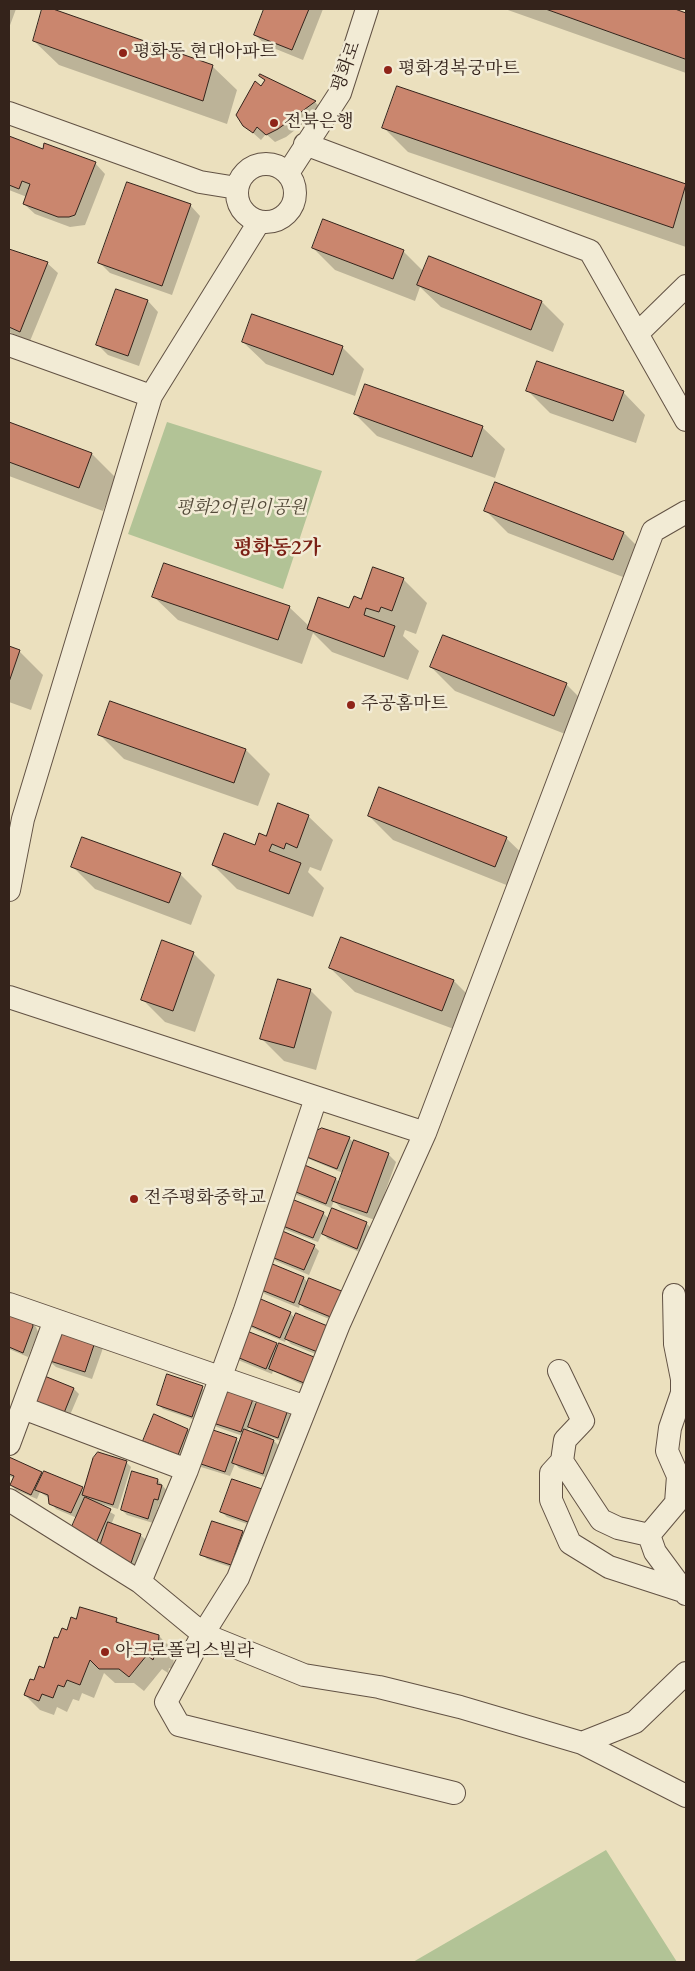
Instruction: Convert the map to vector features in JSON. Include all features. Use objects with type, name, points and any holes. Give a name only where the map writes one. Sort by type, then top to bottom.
[{"type":"street","name":"평화로","points":[[288,173],[305,144],[340,93],[367,9]]},
{"type":"street","points":[[9,113],[200,182],[237,188]]},
{"type":"street","points":[[305,144],[590,252],[686,420]]},
{"type":"street","points":[[258,165],[274,165],[288,173],[295,184],[296,196],[292,208],[284,218],[272,223],[259,222],[249,218],[241,210],[237,199],[237,188],[241,178],[248,170],[258,165]]},
{"type":"street","points":[[9,890],[16,816],[151,396],[259,222]]},
{"type":"street","points":[[637,334],[686,286]]},
{"type":"street","points":[[9,345],[151,396]]},
{"type":"street","points":[[454,1793],[179,1725],[166,1702],[203,1634],[238,1578],[339,1324],[425,1133],[653,531],[686,512]]},
{"type":"street","points":[[9,997],[425,1133]]},
{"type":"street","points":[[140,1582],[187,1470],[316,1098]]},
{"type":"street","points":[[649,1535],[681,1496],[678,1476],[667,1452],[670,1428],[682,1393],[682,1379],[675,1344],[674,1296]]},
{"type":"street","points":[[9,1304],[306,1407]]},
{"type":"street","points":[[9,1444],[55,1320]]},
{"type":"street","points":[[560,1371],[583,1420],[564,1440],[562,1461],[551,1473],[551,1500],[570,1543],[609,1567],[685,1592]]},
{"type":"street","points":[[23,1408],[187,1470]]},
{"type":"street","points":[[562,1461],[601,1520],[618,1528],[649,1535]]},
{"type":"street","points":[[9,1500],[140,1582],[203,1634],[304,1674],[380,1687],[451,1704],[582,1743],[686,1796]]},
{"type":"street","points":[[649,1535],[655,1552],[685,1592]]},
{"type":"street","points":[[582,1743],[635,1722],[686,1673]]},
{"type":"green space","name":"평화2어린이공원","points":[[167,422],[322,471],[283,589],[128,534]]},
{"type":"green space","points":[[606,1850],[677,1962],[413,1962]]},
{"type":"building","name":"평화동 현대아파트","points":[[42,9],[53,9],[213,65],[203,101],[33,41]]},
{"type":"building","points":[[264,9],[309,9],[292,50],[254,35]]},
{"type":"building","points":[[546,9],[675,9],[686,13],[686,59]]},
{"type":"building","points":[[260,74],[316,101],[278,129],[266,135],[257,127],[253,133],[243,126],[236,115],[255,81],[261,86],[265,80],[259,76]]},
{"type":"building","points":[[397,86],[686,184],[673,228],[382,128]]},
{"type":"building","points":[[9,136],[43,149],[44,143],[96,162],[75,215],[58,217],[23,204],[30,184],[22,181],[19,189],[9,185]]},
{"type":"building","points":[[127,182],[191,204],[162,286],[98,263]]},
{"type":"building","points":[[323,219],[404,250],[393,279],[312,248]]},
{"type":"building","points":[[9,249],[48,262],[20,332],[9,327]]},
{"type":"building","points":[[429,256],[542,301],[531,330],[417,285]]},
{"type":"building","points":[[116,289],[148,300],[128,356],[96,345]]},
{"type":"building","points":[[252,314],[343,346],[333,375],[242,342]]},
{"type":"building","points":[[537,361],[624,391],[613,421],[526,391]]},
{"type":"building","points":[[365,384],[483,426],[472,457],[354,414]]},
{"type":"building","points":[[9,422],[92,453],[79,488],[9,462]]},
{"type":"building","points":[[495,482],[624,532],[613,560],[484,511]]},
{"type":"building","points":[[164,563],[290,606],[278,640],[152,597]]},
{"type":"building","points":[[373,567],[404,578],[392,611],[381,607],[379,612],[366,608],[364,615],[395,626],[384,657],[307,629],[318,597],[349,608],[354,596],[361,599]]},
{"type":"building","points":[[443,635],[567,683],[554,716],[430,667]]},
{"type":"building","points":[[9,646],[20,650],[9,682]]},
{"type":"building","points":[[110,701],[246,749],[234,783],[98,735]]},
{"type":"building","points":[[379,787],[507,837],[495,867],[368,816]]},
{"type":"building","points":[[278,803],[309,815],[297,848],[286,843],[284,849],[272,844],[269,851],[301,863],[289,894],[212,865],[224,833],[255,845],[259,833],[266,836]]},
{"type":"building","points":[[82,837],[181,873],[169,903],[71,867]]},
{"type":"building","points":[[341,937],[454,980],[442,1011],[329,968]]},
{"type":"building","points":[[162,940],[194,952],[173,1011],[141,1000]]},
{"type":"building","points":[[278,979],[311,989],[294,1048],[260,1039]]},
{"type":"building","points":[[322,1128],[350,1137],[337,1169],[302,1155],[310,1134]]},
{"type":"building","points":[[354,1140],[389,1153],[367,1213],[332,1201]]},
{"type":"building","points":[[302,1164],[336,1178],[326,1204],[291,1190]]},
{"type":"building","points":[[289,1198],[324,1212],[313,1238],[278,1224]]},
{"type":"building","points":[[332,1208],[367,1222],[357,1249],[322,1234]]},
{"type":"building","points":[[280,1230],[315,1245],[304,1270],[269,1256]]},
{"type":"building","points":[[270,1263],[304,1277],[294,1303],[259,1289]]},
{"type":"building","points":[[309,1278],[344,1292],[333,1318],[299,1304]]},
{"type":"building","points":[[256,1297],[291,1312],[280,1338],[245,1323]]},
{"type":"building","points":[[9,1312],[31,1320],[33,1326],[23,1353],[9,1347]]},
{"type":"building","points":[[296,1313],[330,1327],[320,1353],[285,1339]]},
{"type":"building","points":[[66,1329],[96,1339],[85,1372],[47,1360],[55,1336]]},
{"type":"building","points":[[242,1329],[277,1343],[266,1369],[232,1355]]},
{"type":"building","points":[[279,1343],[314,1357],[304,1383],[269,1369]]},
{"type":"building","points":[[167,1374],[203,1386],[192,1417],[157,1405]]},
{"type":"building","points":[[42,1375],[74,1388],[62,1418],[30,1405]]},
{"type":"building","points":[[222,1388],[253,1399],[241,1432],[210,1422]]},
{"type":"building","points":[[260,1393],[290,1404],[278,1438],[248,1427]]},
{"type":"building","points":[[154,1414],[188,1429],[178,1455],[143,1441]]},
{"type":"building","points":[[207,1428],[237,1438],[225,1472],[195,1462]]},
{"type":"building","points":[[244,1429],[274,1440],[263,1474],[232,1463]]},
{"type":"building","points":[[98,1452],[127,1461],[113,1505],[82,1495],[93,1458]]},
{"type":"building","points":[[9,1457],[42,1472],[31,1495],[10,1485],[14,1476],[9,1474]]},
{"type":"building","points":[[44,1471],[83,1487],[71,1513],[49,1504],[48,1495],[35,1490]]},
{"type":"building","points":[[132,1471],[158,1479],[157,1484],[162,1485],[158,1500],[154,1499],[148,1519],[121,1510]]},
{"type":"building","points":[[232,1479],[262,1489],[251,1523],[220,1512]]},
{"type":"building","points":[[85,1497],[111,1509],[96,1543],[70,1531]]},
{"type":"building","points":[[212,1521],[243,1531],[231,1565],[200,1555]]},
{"type":"building","points":[[108,1522],[141,1534],[131,1563],[98,1552]]},
{"type":"building","name":"아크로폴리스빌라","points":[[80,1607],[117,1618],[116,1622],[159,1635],[158,1648],[162,1649],[160,1656],[155,1654],[153,1660],[147,1655],[129,1677],[119,1669],[99,1669],[90,1660],[80,1685],[67,1680],[64,1687],[58,1685],[53,1698],[42,1694],[39,1701],[24,1695],[30,1679],[34,1680],[39,1666],[44,1668],[54,1637],[58,1638],[62,1628],[67,1630],[71,1617],[76,1619]]},
{"type":"place","name":"평화동 현대아파트","points":[[123,53]]},
{"type":"place","name":"평화경복궁마트","points":[[388,70]]},
{"type":"place","name":"전북은행","points":[[274,123]]},
{"type":"place","name":"주공홈마트","points":[[351,705]]},
{"type":"place","name":"전주평화중학교","points":[[134,1199]]},
{"type":"place","name":"아크로폴리스빌라","points":[[105,1652]]},
{"type":"district","name":"평화동2가","points":[[277,549]]}]
